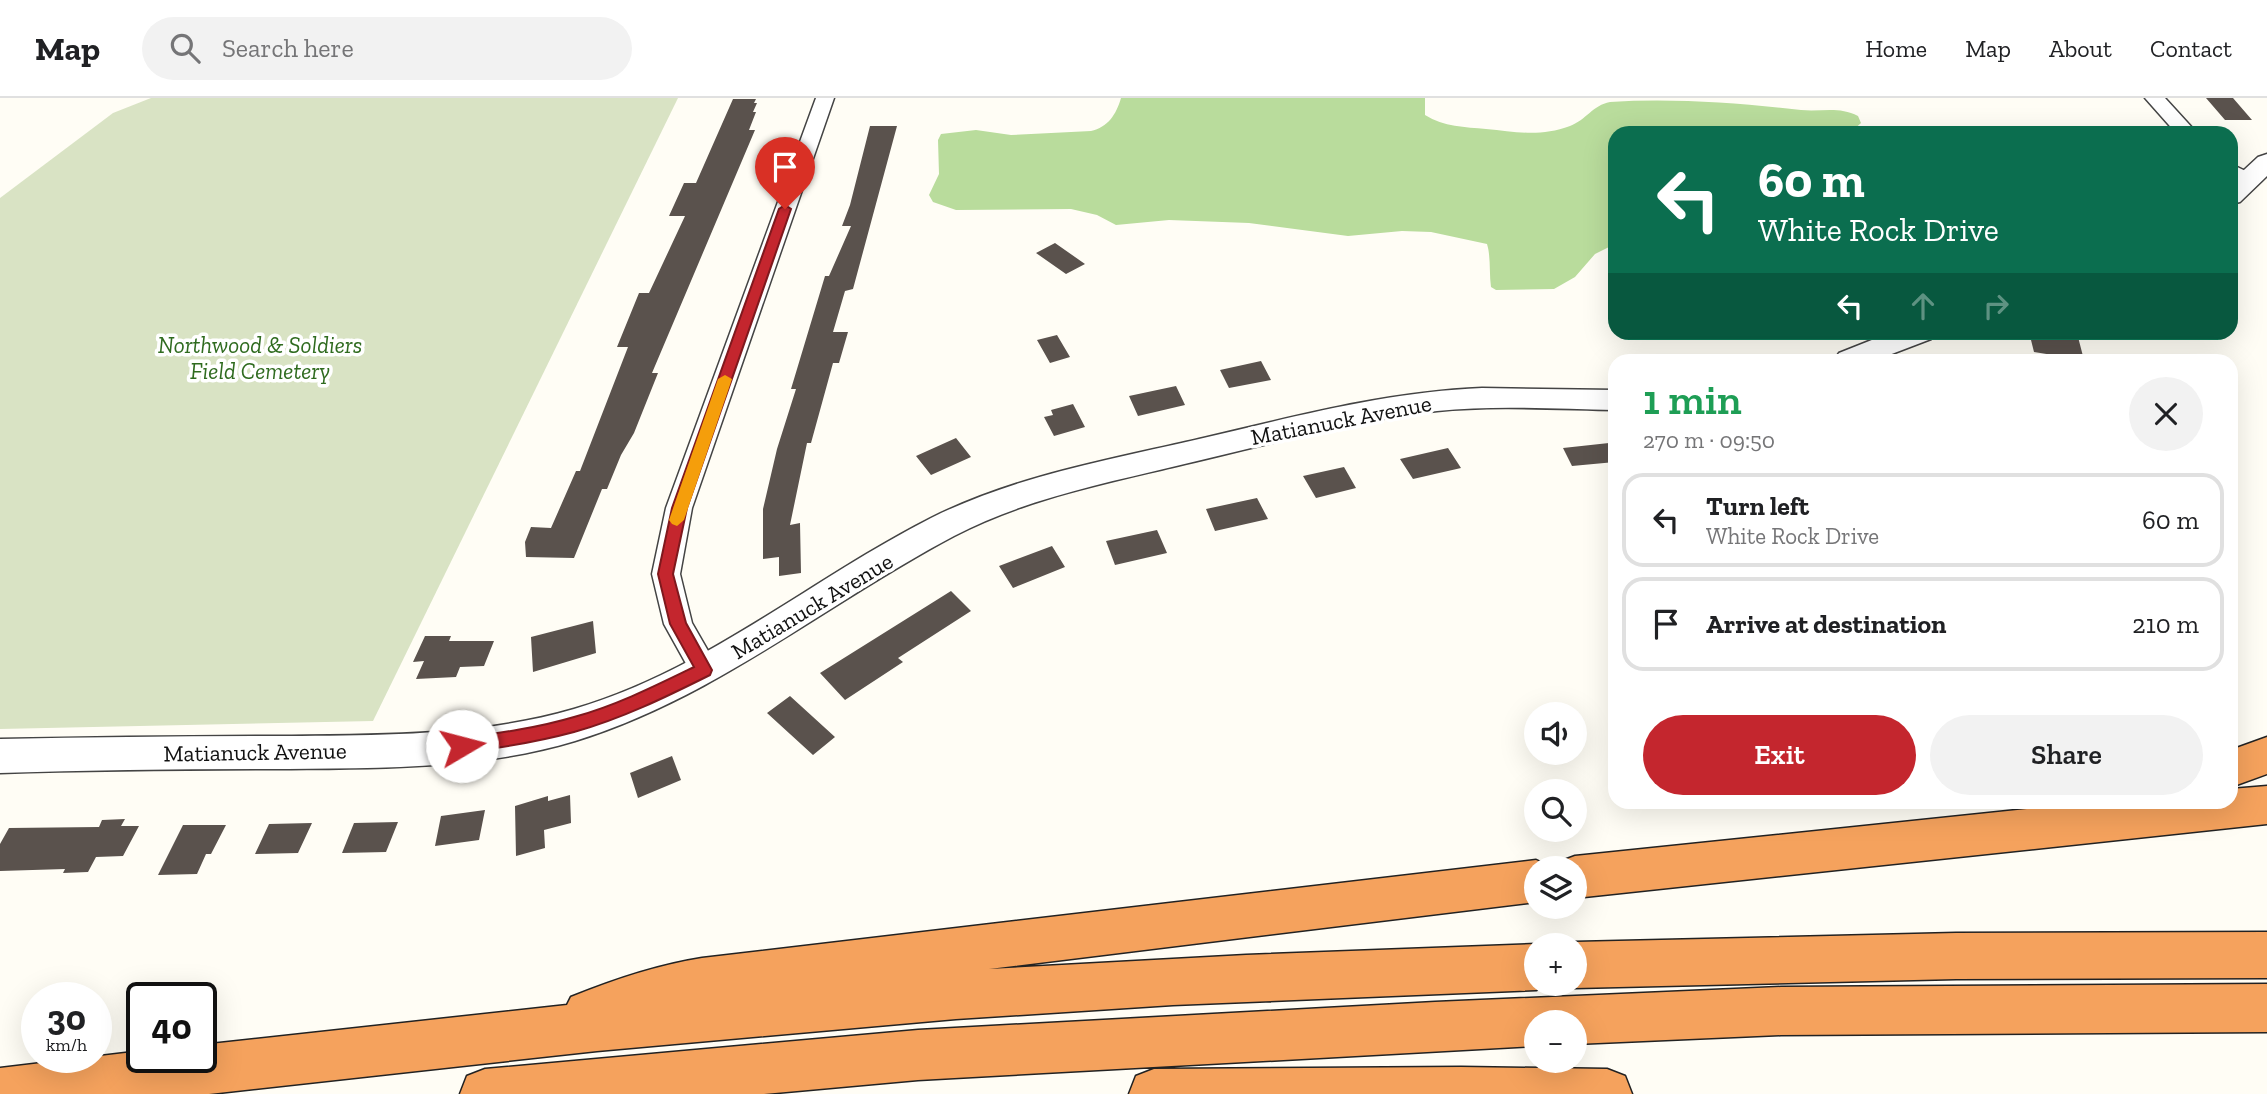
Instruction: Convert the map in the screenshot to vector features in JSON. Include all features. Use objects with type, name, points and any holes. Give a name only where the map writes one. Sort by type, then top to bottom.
[{"type":"highway","points":[[2238,766],[2267,755]]},
{"type":"highway","points":[[2238,809],[2267,806]]},
{"type":"highway","points":[[1956,835],[2014,817],[2061,809]]},
{"type":"highway","points":[[1587,876],[1956,835],[2235,809]]},
{"type":"highway","points":[[544,1032],[633,998],[702,981],[1524,882]]},
{"type":"highway","points":[[1587,965],[1944,956],[2267,955]]},
{"type":"highway","points":[[0,1093],[544,1032],[1051,989],[1300,975],[1524,967]]},
{"type":"highway","points":[[485,1094],[745,1069],[1095,1043],[1681,1014],[1948,1009],[2267,1008]]},
{"type":"highway","points":[[1948,1009],[2082,1022],[2267,1027]]},
{"type":"highway","points":[[1154,1094],[1607,1094]]},
{"type":"street","points":[[704,670],[678,624],[666,574],[677,521],[825,98]]},
{"type":"street","points":[[2154,98],[2180,126]]},
{"type":"street","points":[[1864,354],[1900,340]]},
{"type":"street","name":"Matianuck Avenue","points":[[0,756],[383,750],[479,744],[576,724],[645,699],[704,670],[940,528],[1033,490],[1394,407],[1477,398],[1608,400]]},
{"type":"green space","name":"Northwood & Soldiers Field Cemetery","points":[[151,98],[678,98],[373,721],[0,729],[0,198],[113,113]]},
{"type":"green space","points":[[1121,98],[1425,98],[1425,115],[1440,122],[1462,127],[1528,133],[1549,132],[1570,126],[1594,109],[1610,102],[1658,101],[1837,110],[1858,116],[1861,123],[1858,126],[1608,126],[1608,248],[1595,254],[1575,277],[1554,289],[1496,290],[1491,287],[1487,244],[1431,232],[1402,231],[1348,236],[1249,223],[1169,220],[1116,225],[1097,215],[1071,209],[956,210],[933,202],[929,195],[939,174],[938,140],[941,134],[976,130],[1011,135],[1091,131],[1102,127],[1117,110]]},
{"type":"building","points":[[2206,98],[2233,98],[2252,120],[2225,120]]},
{"type":"building","points":[[733,99],[756,99],[753,112],[756,112],[749,130],[755,130],[652,373],[658,373],[634,433],[621,455],[607,489],[602,489],[574,558],[526,557],[525,542],[531,527],[551,528],[576,471],[580,471],[628,347],[617,347],[639,293],[649,293],[685,216],[669,216],[684,183],[696,183]]},
{"type":"building","points":[[870,126],[897,126],[853,289],[845,291],[833,332],[848,332],[839,363],[833,363],[811,443],[807,443],[790,525],[800,523],[801,573],[779,576],[779,557],[763,559],[763,509],[777,449],[796,389],[791,389],[825,276],[829,276],[851,226],[842,226]]},
{"type":"building","points":[[1055,243],[1085,264],[1066,274],[1036,253]]},
{"type":"building","points":[[1057,335],[1070,357],[1050,363],[1037,340]]},
{"type":"building","points":[[2031,340],[2079,340],[2082,354],[2046,354],[2034,352]]},
{"type":"building","points":[[1261,361],[1271,380],[1229,388],[1220,370]]},
{"type":"building","points":[[1176,386],[1185,405],[1138,416],[1129,396]]},
{"type":"building","points":[[1073,404],[1085,427],[1054,436],[1044,417],[1053,415],[1051,410]]},
{"type":"building","points":[[956,438],[971,457],[931,475],[916,456]]},
{"type":"building","points":[[1608,443],[1608,463],[1572,466],[1563,448]]},
{"type":"building","points":[[1448,448],[1461,468],[1413,479],[1400,459]]},
{"type":"building","points":[[1344,467],[1356,488],[1316,498],[1303,476]]},
{"type":"building","points":[[1257,498],[1268,519],[1215,531],[1206,509]]},
{"type":"building","points":[[1157,530],[1167,553],[1115,565],[1106,541]]},
{"type":"building","points":[[1052,546],[1065,567],[1013,588],[999,566]]},
{"type":"building","points":[[951,591],[971,611],[898,658],[903,662],[845,700],[820,673]]},
{"type":"building","points":[[593,621],[596,653],[533,672],[531,637]]},
{"type":"building","points":[[425,636],[451,636],[449,641],[494,641],[484,666],[460,667],[456,677],[416,679],[424,661],[413,662]]},
{"type":"building","points":[[790,696],[835,737],[813,755],[767,713]]},
{"type":"building","points":[[672,756],[681,780],[638,798],[630,773]]},
{"type":"building","points":[[570,795],[571,823],[544,830],[545,848],[516,856],[515,806],[548,796],[548,801]]},
{"type":"building","points":[[485,810],[479,840],[435,846],[441,816]]},
{"type":"building","points":[[125,819],[121,826],[139,826],[123,856],[96,857],[88,872],[63,873],[65,869],[0,871],[0,844],[9,828],[99,827],[102,820]]},
{"type":"building","points":[[398,822],[386,852],[342,853],[354,823]]},
{"type":"building","points":[[312,823],[298,853],[255,854],[269,824]]},
{"type":"building","points":[[183,825],[226,825],[211,854],[206,854],[197,874],[158,875]]},
{"type":"slow traffic","points":[[677,520],[725,379]]},
{"type":"route","points":[[462,746],[542,733],[576,724],[645,699],[704,670],[678,624],[666,574],[679,508],[785,209]]}]
